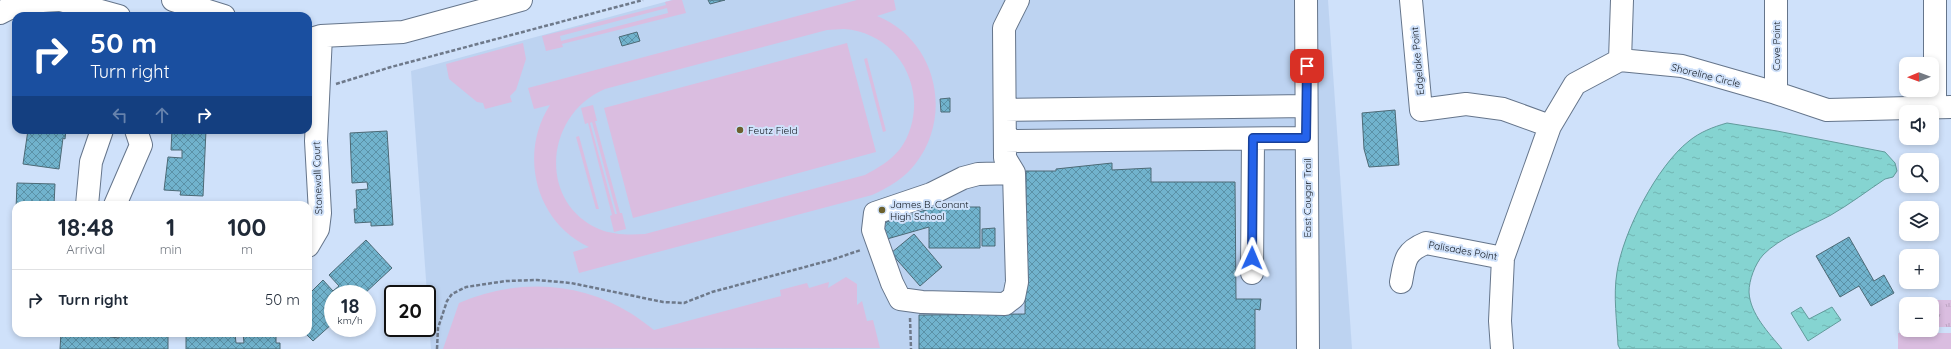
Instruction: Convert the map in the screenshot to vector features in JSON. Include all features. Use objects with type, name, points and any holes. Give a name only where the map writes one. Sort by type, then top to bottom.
[{"type":"street","points":[[0,13],[8,8],[31,1],[60,0],[104,12]]},
{"type":"street","points":[[173,0],[211,12]]},
{"type":"street","points":[[312,36],[403,32],[521,0]]},
{"type":"street","points":[[1014,173],[978,174],[963,178],[930,194],[875,213],[873,230],[892,283],[900,299],[910,301],[1006,304],[1014,298],[1017,282],[1014,173],[1005,158],[1004,28],[1018,0]]},
{"type":"street","name":"East Cougar Trail","points":[[1306,0],[1308,349]]},
{"type":"street","name":"Edgelake Point","points":[[1411,0],[1421,110],[1466,104],[1503,108],[1550,126]]},
{"type":"street","points":[[1502,349],[1500,321],[1503,258],[1550,126],[1575,84],[1620,60],[1622,0]]},
{"type":"street","name":"Cove Point","points":[[1776,0],[1776,93]]},
{"type":"street","points":[[1935,0],[1943,108]]},
{"type":"street","name":"Stonewall Court","points":[[312,36],[317,86],[316,141],[320,213],[318,229],[312,239]]},
{"type":"street","name":"Shoreline Circle","points":[[1620,60],[1682,66],[1776,93],[1827,110],[1943,108]]},
{"type":"street","points":[[1005,110],[1306,106]]},
{"type":"street","points":[[87,201],[91,162],[101,134]]},
{"type":"street","points":[[117,201],[141,145],[137,134]]},
{"type":"street","points":[[1252,273],[1253,138]]},
{"type":"street","points":[[1005,141],[1306,138]]},
{"type":"street","name":"Palisades Point","points":[[1401,282],[1405,258],[1414,248],[1426,243],[1503,258]]},
{"type":"path","points":[[317,86],[342,83],[391,67],[643,0]]},
{"type":"path","points":[[437,349],[436,339],[438,328],[447,301],[452,294],[466,287],[506,281],[537,280],[585,286],[663,302],[684,302],[712,292],[831,260],[858,250],[879,246]]},
{"type":"path","points":[[910,301],[911,349]]},
{"type":"shaded area","name":"James B. Conant High School","points":[[672,0],[1328,0],[1352,349],[431,349],[430,337],[436,337],[436,285],[426,285],[411,71]]},
{"type":"green space","points":[[682,0],[686,13],[562,44],[563,47],[546,51],[542,36],[666,5],[665,2]],"holes":[[[667,8],[668,13],[561,41],[560,36]]]},
{"type":"green space","points":[[857,0],[894,0],[896,10],[877,16],[897,27],[913,42],[925,59],[932,79],[936,101],[934,122],[928,143],[916,163],[902,177],[872,195],[579,273],[573,252],[589,247],[571,236],[556,222],[545,204],[538,185],[534,165],[535,144],[540,124],[550,105],[534,109],[528,88]],"holes":[[[844,29],[858,31],[882,42],[901,61],[912,86],[914,100],[914,113],[904,144],[892,157],[875,170],[865,175],[645,234],[622,234],[599,229],[579,216],[565,199],[558,179],[556,158],[560,137],[570,118],[585,101],[605,89],[827,30]]]},
{"type":"green space","points":[[523,43],[526,59],[516,90],[510,96],[512,102],[485,109],[483,103],[477,102],[449,79],[446,64]]},
{"type":"green space","name":"Feutz Field","points":[[847,43],[876,152],[633,218],[604,108]]},
{"type":"green space","points":[[867,58],[886,131],[883,132],[864,59]]},
{"type":"green space","points":[[593,105],[597,121],[595,121],[620,213],[622,213],[626,229],[614,232],[610,216],[612,215],[588,123],[585,124],[581,108]],"holes":[[[592,122],[617,214],[615,214],[590,123]]]},
{"type":"green space","points":[[579,136],[599,209],[596,209],[576,137]]},
{"type":"green space","points":[[846,277],[857,284],[857,305],[862,301],[867,321],[873,320],[880,348],[443,349],[459,303],[481,295],[502,290],[525,287],[569,289],[611,303],[632,314],[654,330],[781,296],[780,290],[807,283],[809,288],[829,282],[828,288]]},
{"type":"green space","points":[[1939,300],[1951,300],[1951,327],[1939,327]]},
{"type":"green space","points":[[1898,333],[1899,337],[1939,337],[1939,333],[1951,333],[1951,349],[1898,349]]},
{"type":"water","points":[[1727,123],[1885,152],[1895,163],[1897,171],[1893,177],[1885,179],[1838,211],[1778,243],[1760,259],[1751,277],[1749,292],[1750,300],[1761,323],[1782,349],[1620,349],[1618,345],[1615,290],[1621,256],[1626,238],[1634,220],[1654,183],[1665,166],[1677,152],[1698,135]]},
{"type":"water","points":[[1801,307],[1809,319],[1832,307],[1841,320],[1808,341],[1791,313]]},
{"type":"building","points":[[708,0],[725,0],[710,4]]},
{"type":"building","points":[[637,32],[640,41],[622,46],[619,37]]},
{"type":"building","points":[[950,98],[950,112],[941,112],[940,99]]},
{"type":"building","points":[[1395,110],[1399,165],[1369,167],[1364,149],[1362,113]]},
{"type":"building","points":[[387,131],[393,225],[371,226],[371,222],[355,223],[354,209],[357,209],[356,190],[368,189],[367,182],[352,183],[350,133]]},
{"type":"building","points":[[27,134],[66,134],[65,139],[63,138],[59,169],[23,164]]},
{"type":"building","points":[[172,134],[206,134],[203,196],[180,195],[181,191],[164,190],[168,157],[182,158],[182,150],[171,150]]},
{"type":"building","points":[[1112,163],[1112,170],[1151,168],[1151,182],[1235,182],[1236,299],[1261,299],[1260,310],[1255,309],[1255,349],[919,349],[919,315],[1025,314],[1026,171],[1056,171],[1056,169]]},
{"type":"building","points":[[17,183],[55,184],[54,201],[16,201]]},
{"type":"building","points":[[929,207],[980,207],[980,248],[929,248],[929,227],[887,239],[883,223],[929,209]]},
{"type":"building","points":[[995,228],[995,246],[982,246],[982,229]]},
{"type":"building","points":[[914,234],[942,267],[920,286],[891,253]]},
{"type":"building","points":[[1849,237],[1874,281],[1884,275],[1894,293],[1871,306],[1859,286],[1840,297],[1816,256]]},
{"type":"building","points":[[366,240],[392,268],[374,285],[338,285],[329,275]]},
{"type":"building","points":[[323,280],[328,285],[324,285],[324,331],[313,341],[309,337],[312,337],[312,291]]},
{"type":"building","points":[[61,337],[168,337],[168,349],[60,349]]},
{"type":"building","points":[[186,337],[235,337],[236,343],[244,343],[243,337],[276,337],[276,343],[280,343],[280,349],[186,349]]},
{"type":"place","name":"Feutz Field","points":[[740,130]]},
{"type":"place","name":"James B. Conant High School","points":[[882,210]]},
{"type":"route","points":[[1252,258],[1253,138],[1306,138],[1307,66]]}]
